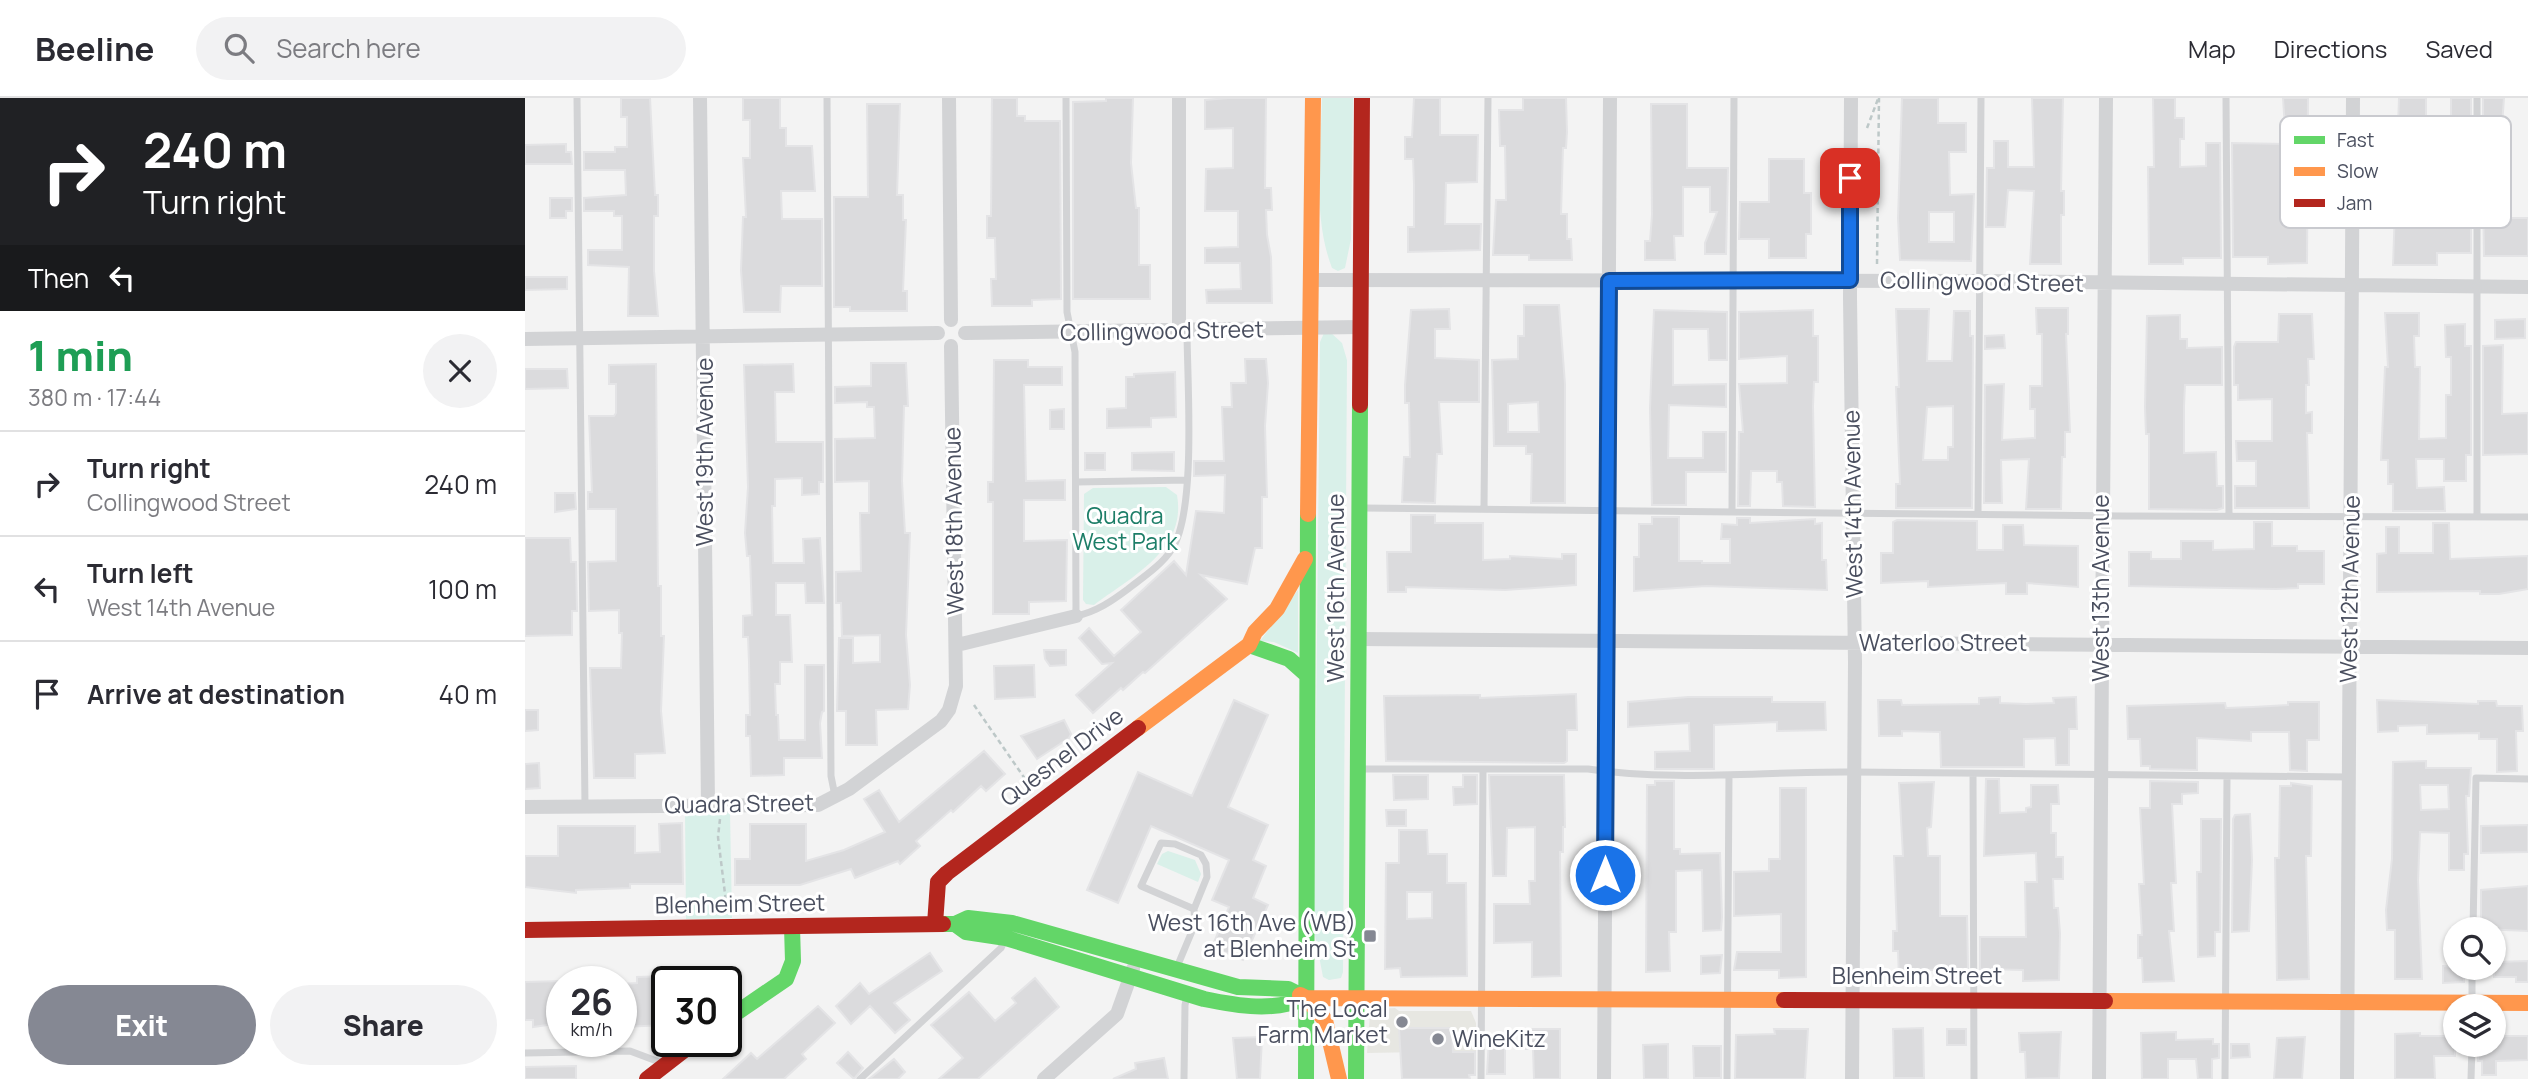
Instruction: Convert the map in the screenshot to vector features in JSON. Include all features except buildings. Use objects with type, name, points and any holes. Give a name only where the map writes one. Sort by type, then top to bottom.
[{"type":"street","name":"West 19th Avenue","points":[[700,98],[708,806]]},
{"type":"street","points":[[949,98],[951,320]]},
{"type":"street","points":[[1179,98],[1183,330]]},
{"type":"street","name":"West 16th Avenue","points":[[1306,1079],[1307,554],[1313,98]]},
{"type":"street","name":"West 16th Avenue","points":[[1356,1079],[1362,98]]},
{"type":"street","points":[[1604,1079],[1610,98]]},
{"type":"street","name":"West 14th Avenue","points":[[1851,98],[1854,643],[1852,1079]]},
{"type":"street","name":"West 13th Avenue","points":[[2099,1079],[2106,98]]},
{"type":"street","name":"West 12th Avenue","points":[[2353,98],[2353,116]]},
{"type":"street","name":"West 12th Avenue","points":[[2347,1079],[2352,228]]},
{"type":"street","name":"Collingwood Street","points":[[1311,280],[1733,279],[2528,287]]},
{"type":"street","points":[[951,320],[959,322],[965,333],[962,341],[951,346],[941,341],[939,333],[943,323],[951,320]]},
{"type":"street","name":"Collingwood Street","points":[[965,333],[1360,327]]},
{"type":"street","points":[[525,339],[939,333]]},
{"type":"street","name":"West 18th Avenue","points":[[951,346],[957,645],[954,695]]},
{"type":"street","name":"Quesnel Drive","points":[[935,924],[939,882],[947,873],[1249,646],[1255,632],[1277,609],[1307,554]]},
{"type":"street","points":[[957,645],[1076,616]]},
{"type":"street","name":"Waterloo Street","points":[[1358,639],[2528,648]]},
{"type":"street","points":[[1249,646],[1289,659],[1307,676]]},
{"type":"street","name":"Quadra Street","points":[[525,807],[818,805],[835,796],[941,721],[954,695]]},
{"type":"street","name":"Blenheim Street","points":[[955,925],[968,918],[1012,923],[1134,967],[1188,993],[1234,1005],[1287,1006],[1306,998],[1604,997],[2443,1004]]},
{"type":"street","name":"Blenheim Street","points":[[525,930],[955,925],[966,932],[1006,938],[1134,967],[1175,971],[1238,987],[1287,989],[1306,998]]},
{"type":"street","points":[[742,1009],[786,979],[793,961],[792,927]]},
{"type":"street","points":[[1044,1079],[1117,1014],[1134,967]]},
{"type":"street","points":[[1306,998],[1325,1020],[1339,1079]]},
{"type":"street","name":"Blenheim Street","points":[[2506,1003],[2528,1003]]},
{"type":"street","points":[[647,1079],[673,1057]]},
{"type":"lane","points":[[577,98],[585,806]]},
{"type":"lane","points":[[827,98],[831,776],[835,796]]},
{"type":"lane","points":[[1066,98],[1066,312],[1075,352],[1076,616],[1112,601],[1144,577],[1172,550],[1182,525],[1187,480],[1183,330]]},
{"type":"lane","points":[[1485,508],[1488,98]]},
{"type":"lane","points":[[1732,511],[1734,98]]},
{"type":"lane","points":[[1978,513],[1980,98]]},
{"type":"lane","points":[[2226,98],[2229,516]]},
{"type":"lane","points":[[2477,98],[2477,116]]},
{"type":"lane","points":[[2477,516],[2478,228]]},
{"type":"lane","points":[[1077,482],[1187,480]]},
{"type":"lane","points":[[1359,508],[2101,516],[2528,517]]},
{"type":"lane","points":[[1358,769],[1588,769],[1606,772],[1729,775],[1854,772],[2348,777]]},
{"type":"lane","points":[[1481,1079],[1483,770]]},
{"type":"lane","points":[[1973,774],[1974,1079]]},
{"type":"lane","points":[[1727,1079],[1729,775]]},
{"type":"lane","points":[[2225,1079],[2227,776]]},
{"type":"lane","points":[[2473,917],[2476,778],[2528,779]]},
{"type":"lane","points":[[1175,971],[1195,924],[1194,909],[1207,877],[1206,864],[1201,855],[1175,844],[1161,843],[1141,886],[1194,909]]},
{"type":"lane","points":[[860,1079],[1001,948],[1006,938]]},
{"type":"lane","points":[[1184,1079],[1185,1005],[1188,993]]},
{"type":"lane","points":[[525,1053],[630,1051],[664,1063]]},
{"type":"lane","points":[[2471,1079],[2472,1057]]},
{"type":"path","points":[[1863,134],[1879,98]]},
{"type":"path","points":[[1877,264],[1879,98]]},
{"type":"path","points":[[1863,158],[1878,158]]},
{"type":"path","points":[[1870,221],[1878,221]]},
{"type":"path","points":[[974,705],[1032,789]]},
{"type":"path","points":[[718,837],[727,914]]},
{"type":"shaded area","points":[[1395,1008],[1399,1011],[1471,1011],[1476,1023],[1476,1051],[1367,1053],[1370,1014],[1378,1009]]},
{"type":"green space","points":[[1322,98],[1353,98],[1351,239],[1345,268],[1338,271],[1332,268],[1326,248],[1320,206]]},
{"type":"green space","points":[[1330,332],[1342,343],[1347,360],[1343,972],[1341,978],[1329,980],[1323,977],[1314,930],[1320,342],[1324,333]]},
{"type":"green space","name":"Quadra West Park","points":[[1166,487],[1177,495],[1178,514],[1165,547],[1124,584],[1094,605],[1086,604],[1083,600],[1084,494],[1093,488]]},
{"type":"green space","points":[[1298,590],[1298,653],[1274,642],[1260,641]]},
{"type":"green space","points":[[730,811],[732,918],[686,919],[685,812]]},
{"type":"green space","points":[[1168,851],[1195,860],[1201,874],[1198,882],[1157,864],[1162,854]]},
{"type":"traffic: fast","points":[[1356,1079],[1360,405]]},
{"type":"traffic: fast","points":[[1306,1079],[1308,514]]},
{"type":"traffic: fast","points":[[1249,645],[1289,659],[1307,675]]},
{"type":"traffic: fast","points":[[943,924],[955,924],[968,918],[1012,923],[1238,987],[1288,989],[1300,995]]},
{"type":"traffic: fast","points":[[955,924],[966,932],[1006,938],[1204,999],[1269,1006],[1306,998]]},
{"type":"traffic: fast","points":[[742,1009],[786,979],[793,961],[792,927]]},
{"type":"traffic: slow","points":[[1308,514],[1313,98]]},
{"type":"traffic: slow","points":[[1138,728],[1249,645],[1255,632],[1277,609],[1305,559]]},
{"type":"traffic: slow","points":[[1300,995],[1306,998],[1784,1000]]},
{"type":"traffic: slow","points":[[1306,998],[1325,1020],[1339,1079]]},
{"type":"traffic: slow","points":[[2105,1001],[2528,1003]]},
{"type":"traffic: jam","points":[[1360,405],[1362,98]]},
{"type":"traffic: jam","points":[[935,924],[938,882],[947,873],[1138,728]]},
{"type":"traffic: jam","points":[[525,930],[943,924]]},
{"type":"traffic: jam","points":[[1784,1000],[2105,1001]]},
{"type":"traffic: jam","points":[[647,1079],[675,1057]]},
{"type":"place","name":"West 16th Ave (WB) at Blenheim St","points":[[1370,936]]},
{"type":"place","name":"The Local Farm Market","points":[[1402,1022]]},
{"type":"place","name":"WineKitz","points":[[1438,1039]]},
{"type":"route","points":[[1605,875],[1609,281],[1850,280],[1850,178]]}]
